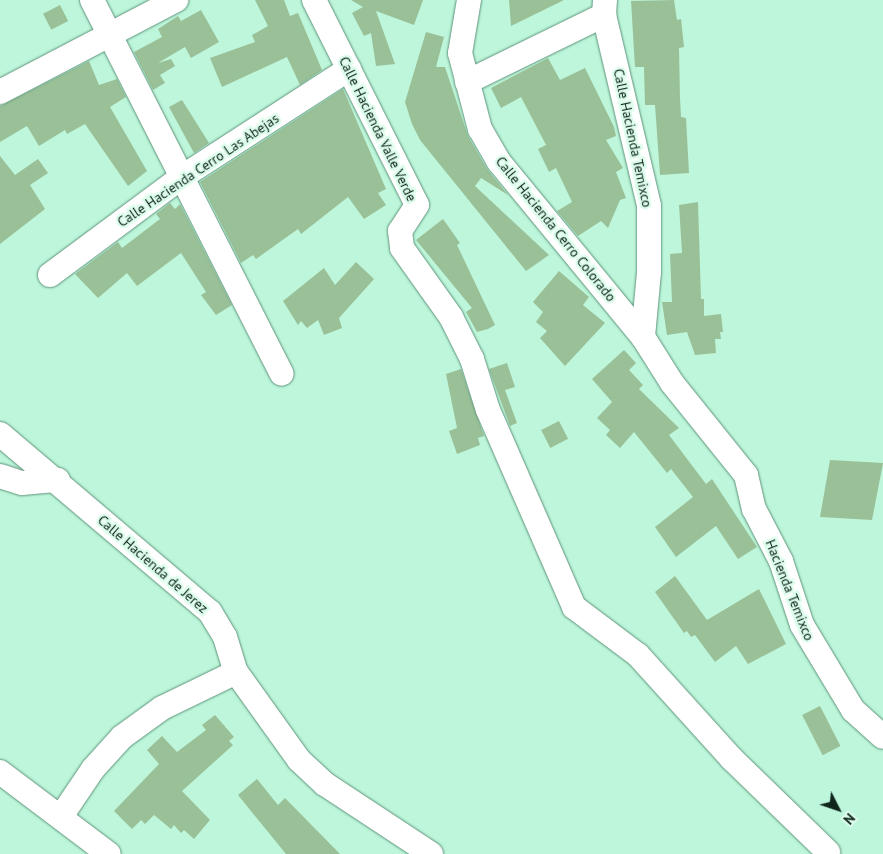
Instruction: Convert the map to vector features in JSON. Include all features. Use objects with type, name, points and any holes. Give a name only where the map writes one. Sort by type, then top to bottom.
[{"type":"street","points":[[92,0],[107,35],[182,177],[282,374]]},
{"type":"street","points":[[0,92],[176,0]]},
{"type":"street","name":"Calle Hacienda Valle Verde","points":[[314,0],[417,205],[400,231],[402,248],[451,317],[472,358],[488,410],[515,468],[574,608],[638,655],[732,758],[828,852]]},
{"type":"street","name":"Calle Hacienda Cerro Colorado","points":[[469,0],[460,53],[480,129],[499,162],[643,337]]},
{"type":"street","points":[[467,82],[604,8]]},
{"type":"street","name":"Calle Hacienda Temixco","points":[[604,8],[649,206],[649,272],[643,337]]},
{"type":"street","name":"Calle Hacienda Cerro Las Abejas","points":[[50,275],[182,177],[349,69]]},
{"type":"street","name":"Hacienda Temixco","points":[[643,337],[672,383],[746,475],[754,509],[781,561],[802,626],[853,710],[883,737]]},
{"type":"street","name":"Calle Hacienda de Jerez","points":[[0,434],[58,480],[210,612],[225,638],[236,672],[299,760],[326,784],[432,854]]},
{"type":"street","points":[[0,476],[22,483],[58,480]]},
{"type":"street","points":[[62,816],[93,769],[122,737],[162,708],[236,672]]},
{"type":"street","points":[[0,772],[62,816],[109,854]]},
{"type":"building","points":[[255,0],[284,0],[290,16],[298,13],[322,70],[300,85],[287,57],[222,87],[210,58],[255,42],[252,35],[268,26]]},
{"type":"building","points":[[351,0],[423,0],[414,25],[376,11],[395,64],[376,66],[371,33],[364,36],[352,13],[363,7]]},
{"type":"building","points":[[509,0],[564,0],[511,26]]},
{"type":"building","points":[[674,0],[677,20],[681,19],[684,47],[679,48],[680,98],[681,117],[686,118],[689,173],[660,175],[655,105],[645,105],[644,67],[635,67],[631,1]]},
{"type":"building","points":[[60,5],[68,21],[51,30],[43,14]]},
{"type":"building","points":[[201,10],[219,42],[191,58],[185,47],[158,63],[171,59],[175,66],[160,75],[165,83],[153,90],[134,52],[162,37],[158,29],[178,16],[181,21]]},
{"type":"building","points":[[426,32],[444,37],[436,67],[445,67],[468,136],[487,169],[508,195],[481,178],[475,186],[549,255],[526,271],[420,140],[412,124],[405,102]]},
{"type":"building","points":[[548,58],[560,80],[585,68],[614,127],[616,136],[606,140],[623,168],[616,172],[626,198],[620,200],[608,228],[601,221],[578,236],[557,211],[572,202],[556,168],[549,172],[538,149],[546,145],[521,97],[501,108],[491,88]]},
{"type":"building","points":[[89,61],[99,85],[117,79],[126,97],[110,107],[147,171],[128,186],[85,124],[67,134],[65,130],[39,146],[27,126],[0,142],[0,106]]},
{"type":"building","points":[[343,89],[386,189],[378,193],[386,205],[364,219],[348,197],[301,234],[298,229],[256,259],[253,255],[241,263],[200,182]]},
{"type":"building","points":[[182,100],[209,143],[194,153],[169,107]]},
{"type":"building","points":[[0,156],[15,175],[38,159],[48,173],[30,185],[45,209],[0,244]]},
{"type":"building","points":[[698,202],[701,299],[704,299],[704,316],[721,314],[723,332],[720,332],[721,339],[715,339],[716,353],[695,355],[687,332],[667,335],[662,302],[672,302],[670,254],[682,253],[679,205]]},
{"type":"building","points":[[170,203],[175,209],[180,204],[232,305],[216,315],[201,295],[206,292],[181,253],[137,286],[127,273],[98,298],[75,274],[118,242],[122,248],[160,219],[156,214]]},
{"type":"building","points":[[443,219],[460,243],[457,245],[495,325],[488,329],[477,332],[466,312],[472,308],[416,240]]},
{"type":"building","points":[[356,262],[374,279],[339,318],[342,328],[324,335],[318,320],[307,328],[301,321],[298,325],[283,301],[324,268],[335,285]]},
{"type":"building","points":[[559,271],[589,297],[583,305],[605,323],[565,366],[540,338],[547,331],[536,322],[543,312],[533,302]]},
{"type":"building","points":[[624,350],[636,363],[629,370],[643,385],[639,389],[679,428],[669,435],[706,484],[712,479],[757,547],[738,559],[716,526],[676,557],[655,527],[693,497],[671,469],[667,473],[634,432],[620,448],[606,435],[610,430],[597,418],[612,402],[592,379]]},
{"type":"building","points":[[507,363],[515,387],[505,390],[517,423],[510,426],[489,369]]},
{"type":"building","points":[[461,369],[484,436],[478,438],[480,445],[457,454],[449,431],[457,428],[446,374]]},
{"type":"building","points":[[559,421],[568,439],[550,448],[541,430]]},
{"type":"building","points":[[830,460],[883,463],[872,520],[820,517]]},
{"type":"building","points":[[675,576],[707,620],[759,589],[786,644],[748,664],[736,646],[715,662],[695,635],[691,637],[687,631],[684,633],[655,592]]},
{"type":"building","points":[[820,706],[840,746],[823,755],[802,715]]},
{"type":"building","points":[[215,715],[234,737],[229,741],[233,745],[182,791],[210,820],[194,839],[184,830],[181,833],[174,825],[171,829],[154,815],[145,824],[141,820],[132,829],[114,811],[159,764],[147,750],[162,736],[177,752],[206,730],[202,725]]},
{"type":"building","points":[[257,779],[278,805],[285,798],[340,854],[286,854],[238,795]]}]
